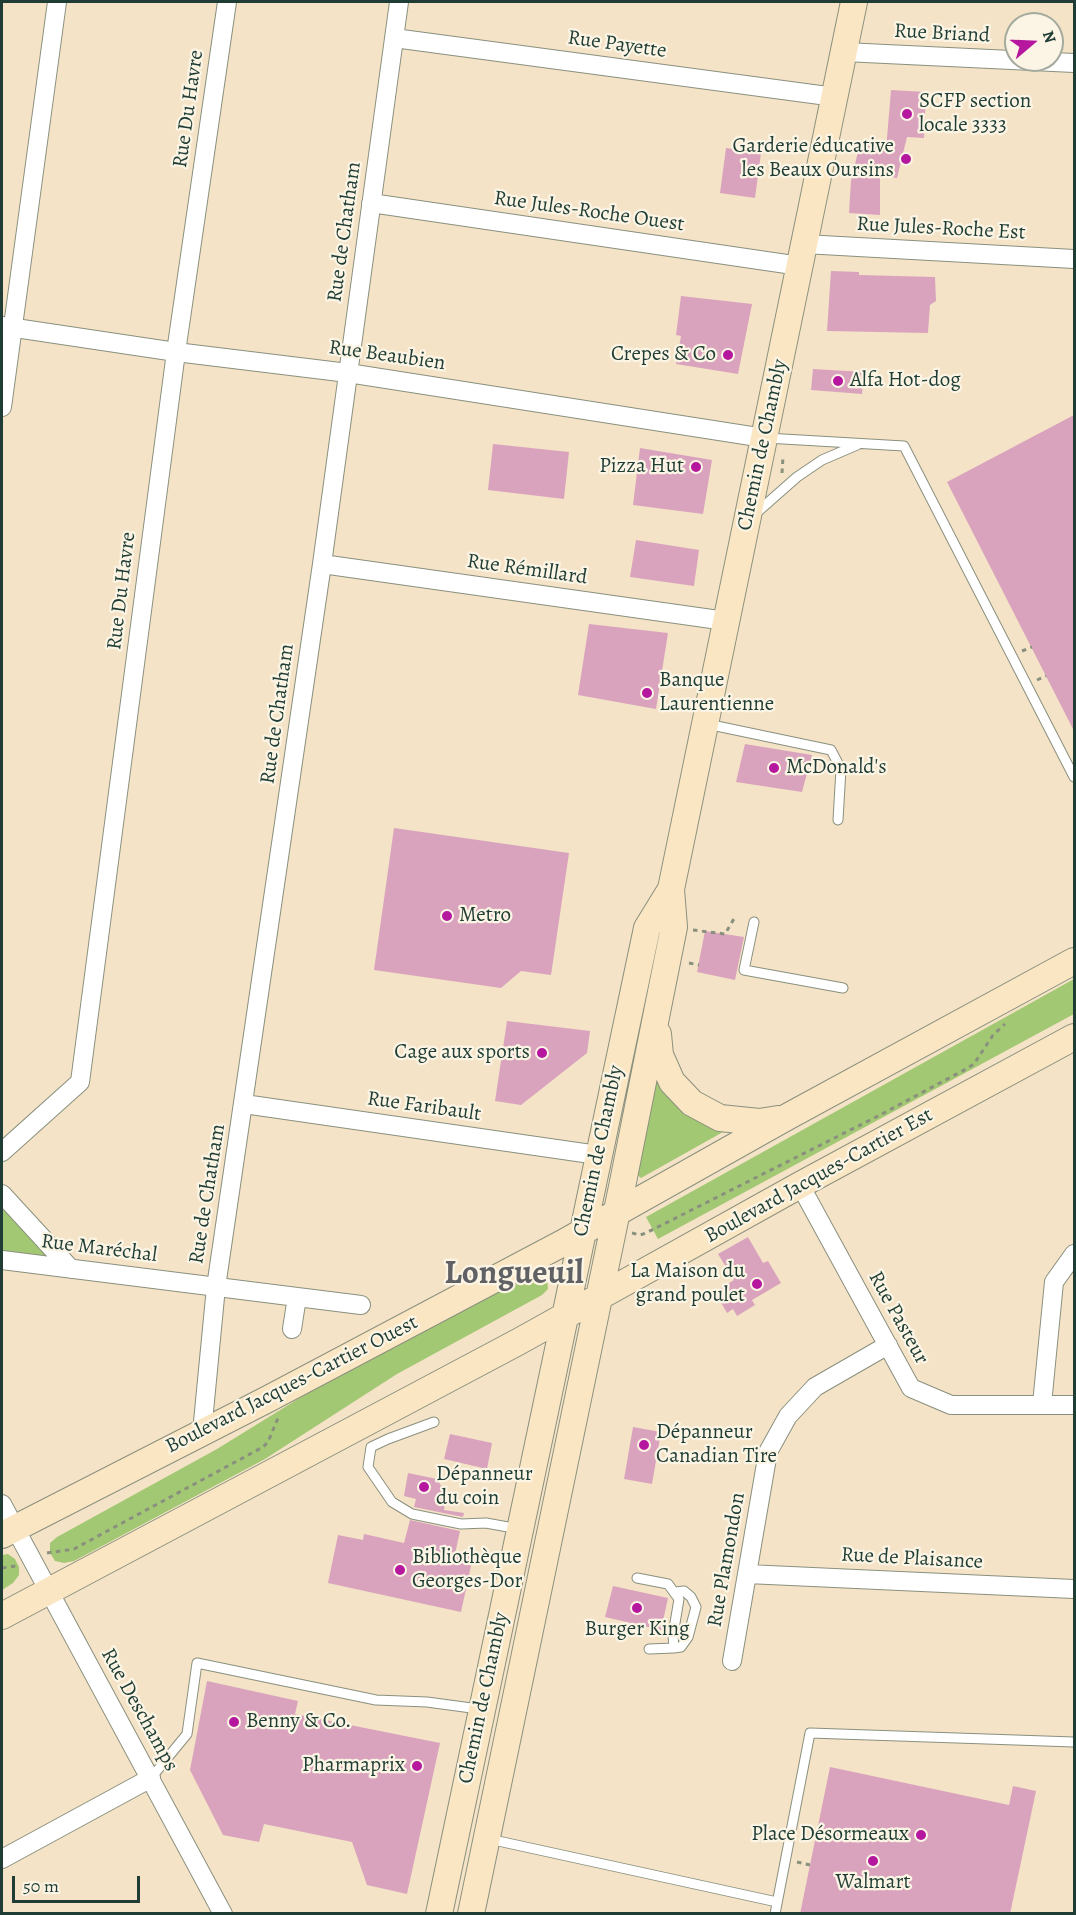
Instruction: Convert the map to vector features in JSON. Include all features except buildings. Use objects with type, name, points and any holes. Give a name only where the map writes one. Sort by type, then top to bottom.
[{"type":"main road","name":"Chemin de Chambly","points":[[471,1914],[617,1212],[674,927],[671,889],[854,2]]},
{"type":"main road","name":"Chemin de Chambly","points":[[439,1914],[647,928],[671,889]]},
{"type":"main road","points":[[582,1233],[787,1117],[1074,962]]},
{"type":"main road","points":[[656,1017],[661,1057],[672,1082],[692,1103],[720,1118],[759,1122],[787,1117]]},
{"type":"main road","name":"Boulevard Jacques-Cartier Est","points":[[564,1317],[800,1185],[1074,1037]]},
{"type":"main road","name":"Boulevard Jacques-Cartier Ouest","points":[[8,1532],[582,1233]]},
{"type":"main road","points":[[2,1616],[564,1317]]},
{"type":"main road","points":[[518,1342],[543,1347],[555,1362]]},
{"type":"street","points":[[2,407],[7,327],[57,2]]},
{"type":"street","name":"Rue Du Havre","points":[[2,1152],[80,1082],[176,352],[227,2]]},
{"type":"street","name":"Rue de Chatham","points":[[202,1432],[216,1287],[322,564],[399,2]]},
{"type":"street","name":"Rue Payette","points":[[394,38],[835,97]]},
{"type":"street","name":"Rue Briand","points":[[844,52],[1074,63]]},
{"type":"street","name":"Rue Jules-Roche Ouest","points":[[371,203],[802,255]]},
{"type":"street","name":"Rue Jules-Roche Est","points":[[802,255],[1074,259]]},
{"type":"street","name":"Rue Beaubien","points":[[7,327],[176,352],[348,373],[764,438]]},
{"type":"street","name":"Rue Rémillard","points":[[322,564],[726,621]]},
{"type":"street","name":"Rue Faribault","points":[[244,1104],[598,1155]]},
{"type":"street","name":"Rue Pasteur","points":[[800,1185],[911,1388],[951,1405],[1074,1405]]},
{"type":"street","points":[[2,1194],[71,1269]]},
{"type":"street","points":[[1042,1404],[1053,1282],[1074,1254]]},
{"type":"street","name":"Rue Maréchal","points":[[2,1260],[360,1305]]},
{"type":"street","points":[[292,1329],[297,1297]]},
{"type":"street","name":"Rue Plamondon","points":[[732,1661],[768,1452],[788,1416],[815,1387],[888,1345]]},
{"type":"street","name":"Rue Deschamps","points":[[2,1504],[8,1532],[31,1560],[48,1590],[223,1914]]},
{"type":"street","name":"Rue de Plaisance","points":[[747,1574],[1074,1589]]},
{"type":"street","points":[[2,1859],[151,1778]]},
{"type":"lane","points":[[764,438],[904,446],[1074,777]]},
{"type":"lane","points":[[747,522],[797,477],[822,460],[860,444]]},
{"type":"lane","points":[[705,723],[831,750],[841,769],[838,820]]},
{"type":"lane","points":[[754,922],[744,970],[843,988]]},
{"type":"lane","points":[[434,1422],[388,1438],[371,1447],[368,1467],[392,1502],[412,1514],[461,1524],[486,1523],[520,1529]]},
{"type":"lane","points":[[637,1578],[668,1584],[676,1592],[679,1599],[673,1635],[674,1648]]},
{"type":"lane","points":[[649,1649],[681,1647],[688,1637],[696,1607],[691,1597],[684,1591],[676,1592]]},
{"type":"lane","points":[[151,1778],[187,1734],[197,1663],[376,1700],[427,1702],[482,1709]]},
{"type":"lane","points":[[774,1914],[810,1734],[1074,1742]]},
{"type":"lane","points":[[486,1838],[777,1902]]},
{"type":"path","points":[[782,474],[783,456]]},
{"type":"path","points":[[674,927],[725,934],[735,917]]},
{"type":"path","name":"Boulevard Jacques-Cartier Est","points":[[646,1233],[966,1069],[974,1064],[993,1035],[1015,1019]]},
{"type":"path","name":"Boulevard Jacques-Cartier Ouest","points":[[2,1568],[18,1566],[48,1553],[75,1549],[263,1447],[268,1442],[280,1416]]},
{"type":"green space","points":[[1074,979],[1074,1014],[658,1239],[646,1217]]},
{"type":"green space","points":[[654,1066],[724,1126],[723,1132],[641,1178],[635,1173]]},
{"type":"green space","points":[[2,1194],[71,1269],[2,1260]]},
{"type":"green space","points":[[538,1272],[547,1277],[548,1289],[542,1295],[397,1374],[265,1459],[74,1561],[64,1563],[55,1561],[50,1553],[50,1543],[57,1537],[217,1449],[311,1391],[528,1274]]},
{"type":"green space","points":[[8,1554],[15,1559],[19,1567],[19,1575],[13,1583],[2,1590],[2,1555]]},
{"type":"place","name":"SCFP section locale 3333","points":[[907,114]]},
{"type":"place","name":"Garderie éducative les Beaux Oursins","points":[[906,159]]},
{"type":"place","name":"Crepes & Co","points":[[728,355]]},
{"type":"place","name":"Alfa Hot-dog","points":[[838,381]]},
{"type":"place","name":"Pizza Hut","points":[[696,467]]},
{"type":"place","name":"Banque Laurentienne","points":[[647,693]]},
{"type":"place","name":"McDonald's","points":[[774,768]]},
{"type":"place","name":"Metro","points":[[447,916]]},
{"type":"place","name":"Cage aux sports","points":[[542,1053]]},
{"type":"place","name":"La Maison du grand poulet","points":[[757,1284]]},
{"type":"place","name":"Dépanneur Canadian Tire","points":[[644,1445]]},
{"type":"place","name":"Dépanneur du coin","points":[[424,1487]]},
{"type":"place","name":"Bibliothèque Georges-Dor","points":[[400,1570]]},
{"type":"place","name":"Burger King","points":[[637,1608]]},
{"type":"place","name":"Benny & Co.","points":[[234,1722]]},
{"type":"place","name":"Pharmaprix","points":[[417,1766]]},
{"type":"place","name":"Place Désormeaux","points":[[921,1835]]},
{"type":"place","name":"Walmart","points":[[873,1861]]},
{"type":"district","name":"Longueuil","points":[[514,1275]]}]
